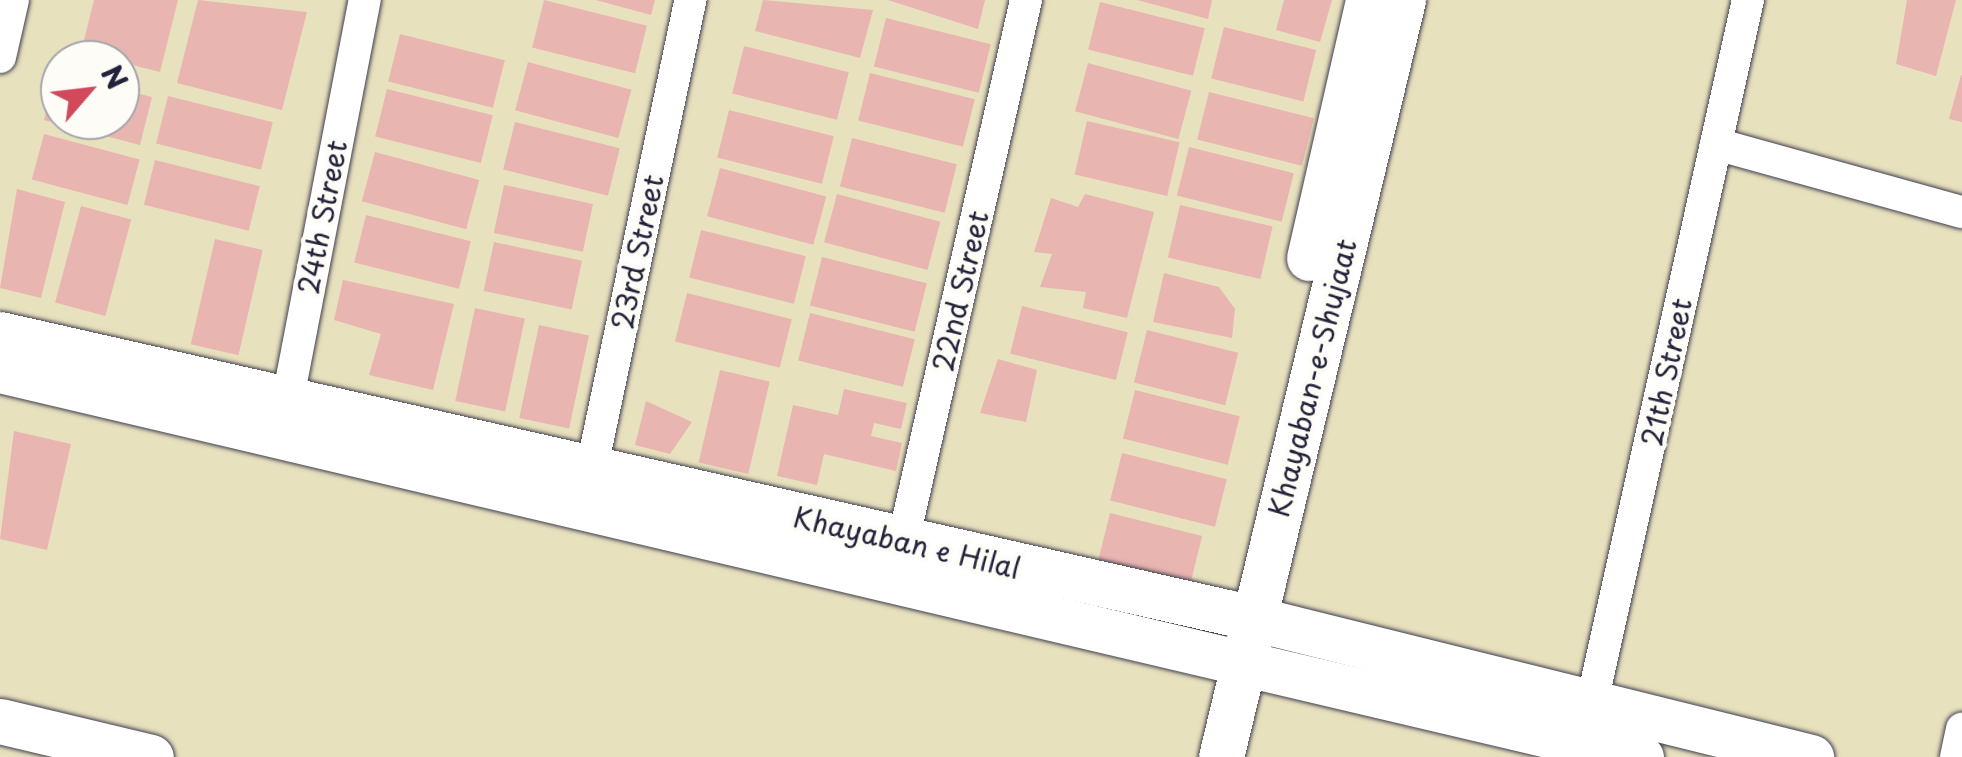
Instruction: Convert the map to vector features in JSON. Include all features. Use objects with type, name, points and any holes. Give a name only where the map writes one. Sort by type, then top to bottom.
[{"type":"street","points":[[0,56],[13,0]]},
{"type":"street","name":"24th Street","points":[[284,416],[365,0]]},
{"type":"street","name":"23rd Street","points":[[588,486],[690,0]]},
{"type":"street","name":"22nd Street","points":[[898,563],[1026,0]]},
{"type":"street","name":"Khayaban-e-Shujaat","points":[[1221,757],[1236,635],[1368,0]]},
{"type":"street","name":"Khayaban-e-Shujaat","points":[[1193,757],[1236,635],[1403,0]]},
{"type":"street","name":"21th Street","points":[[1587,726],[1748,0]]},
{"type":"street","points":[[1716,144],[1962,212]]},
{"type":"street","name":"Khayaban e Hilal","points":[[0,334],[284,416],[898,563],[1236,635],[1587,726]]},
{"type":"street","name":"Khayaban e Hilal","points":[[0,370],[284,416]]},
{"type":"street","points":[[0,721],[151,757]]},
{"type":"street","points":[[1587,726],[1641,757]]},
{"type":"street","points":[[1587,726],[1811,757]]},
{"type":"street","points":[[1956,757],[1962,729]]},
{"type":"building","points":[[94,0],[178,0],[160,72],[140,67],[140,40],[84,40]]},
{"type":"building","points":[[198,0],[307,12],[282,110],[177,83]]},
{"type":"building","points":[[544,0],[647,26],[635,73],[532,48]]},
{"type":"building","points":[[596,0],[655,0],[651,15]]},
{"type":"building","points":[[763,0],[873,10],[860,58],[755,31]]},
{"type":"building","points":[[888,0],[985,0],[978,29]]},
{"type":"building","points":[[1137,0],[1212,0],[1208,19]]},
{"type":"building","points":[[1284,0],[1332,0],[1320,42],[1276,30]]},
{"type":"building","points":[[1907,0],[1956,0],[1936,76],[1896,64]]},
{"type":"building","points":[[1100,2],[1205,28],[1193,76],[1088,50]]},
{"type":"building","points":[[886,18],[991,44],[979,93],[874,67]]},
{"type":"building","points":[[1224,27],[1316,50],[1303,101],[1211,78]]},
{"type":"building","points":[[400,34],[505,60],[493,108],[388,82]]},
{"type":"building","points":[[744,46],[849,72],[837,120],[732,94]]},
{"type":"building","points":[[528,62],[631,90],[618,138],[515,110]]},
{"type":"building","points":[[1088,63],[1191,91],[1178,139],[1075,111]]},
{"type":"building","points":[[870,73],[975,99],[963,147],[858,121]]},
{"type":"building","points":[[1962,75],[1962,122],[1949,119]]},
{"type":"building","points":[[387,89],[493,115],[481,163],[375,137]]},
{"type":"building","points":[[1209,92],[1314,118],[1302,166],[1197,140]]},
{"type":"building","points":[[140,94],[152,97],[140,145],[121,140],[140,140]]},
{"type":"building","points":[[168,96],[273,122],[261,170],[156,144]]},
{"type":"building","points":[[729,110],[834,136],[822,184],[717,158]]},
{"type":"building","points":[[1087,121],[1180,142],[1167,196],[1075,175]]},
{"type":"building","points":[[515,122],[620,148],[608,196],[503,170]]},
{"type":"building","points":[[852,138],[957,164],[945,213],[840,187]]},
{"type":"building","points":[[42,140],[66,140],[140,160],[127,205],[32,179]]},
{"type":"building","points":[[1189,147],[1294,173],[1282,222],[1177,196]]},
{"type":"building","points":[[375,152],[479,180],[466,229],[362,201]]},
{"type":"building","points":[[155,160],[260,186],[249,231],[144,205]]},
{"type":"building","points":[[720,168],[826,196],[813,245],[707,216]]},
{"type":"building","points":[[504,185],[593,204],[583,252],[494,233]]},
{"type":"building","points":[[17,189],[65,202],[41,298],[0,288]]},
{"type":"building","points":[[837,194],[940,222],[927,270],[824,242]]},
{"type":"building","points":[[1085,194],[1154,212],[1127,318],[1083,308],[1086,292],[1040,287],[1052,254],[1034,252],[1051,198],[1078,207]]},
{"type":"building","points":[[1180,205],[1273,226],[1260,279],[1168,258]]},
{"type":"building","points":[[81,206],[131,219],[105,316],[55,303]]},
{"type":"building","points":[[366,215],[471,241],[459,289],[354,263]]},
{"type":"building","points":[[701,230],[806,256],[794,304],[689,278]]},
{"type":"building","points":[[215,239],[263,250],[238,355],[191,344]]},
{"type":"building","points":[[494,242],[582,261],[572,310],[484,291]]},
{"type":"building","points":[[822,257],[927,283],[915,332],[810,306]]},
{"type":"building","points":[[1164,273],[1219,287],[1235,309],[1232,338],[1153,322]]},
{"type":"building","points":[[343,280],[454,304],[433,390],[369,375],[381,334],[334,320]]},
{"type":"building","points":[[687,293],[792,319],[780,368],[675,342]]},
{"type":"building","points":[[1022,306],[1128,332],[1116,380],[1010,354]]},
{"type":"building","points":[[475,308],[525,319],[505,412],[455,401]]},
{"type":"building","points":[[810,313],[915,339],[903,387],[798,361]]},
{"type":"building","points":[[539,325],[589,336],[569,429],[519,418]]},
{"type":"building","points":[[1147,330],[1238,353],[1225,405],[1134,382]]},
{"type":"building","points":[[998,359],[1037,370],[1026,422],[980,413]]},
{"type":"building","points":[[720,370],[770,381],[748,474],[699,463]]},
{"type":"building","points":[[844,389],[907,403],[901,429],[874,423],[871,436],[902,443],[896,471],[824,454],[817,485],[777,476],[793,405],[838,415]]},
{"type":"building","points":[[1135,390],[1240,416],[1228,465],[1123,439]]},
{"type":"building","points":[[646,401],[692,422],[670,454],[635,445]]},
{"type":"building","points":[[14,431],[71,444],[47,550],[0,539]]},
{"type":"building","points":[[1122,453],[1227,479],[1215,527],[1110,501]]},
{"type":"building","points":[[1110,513],[1202,536],[1189,588],[1097,565]]}]
